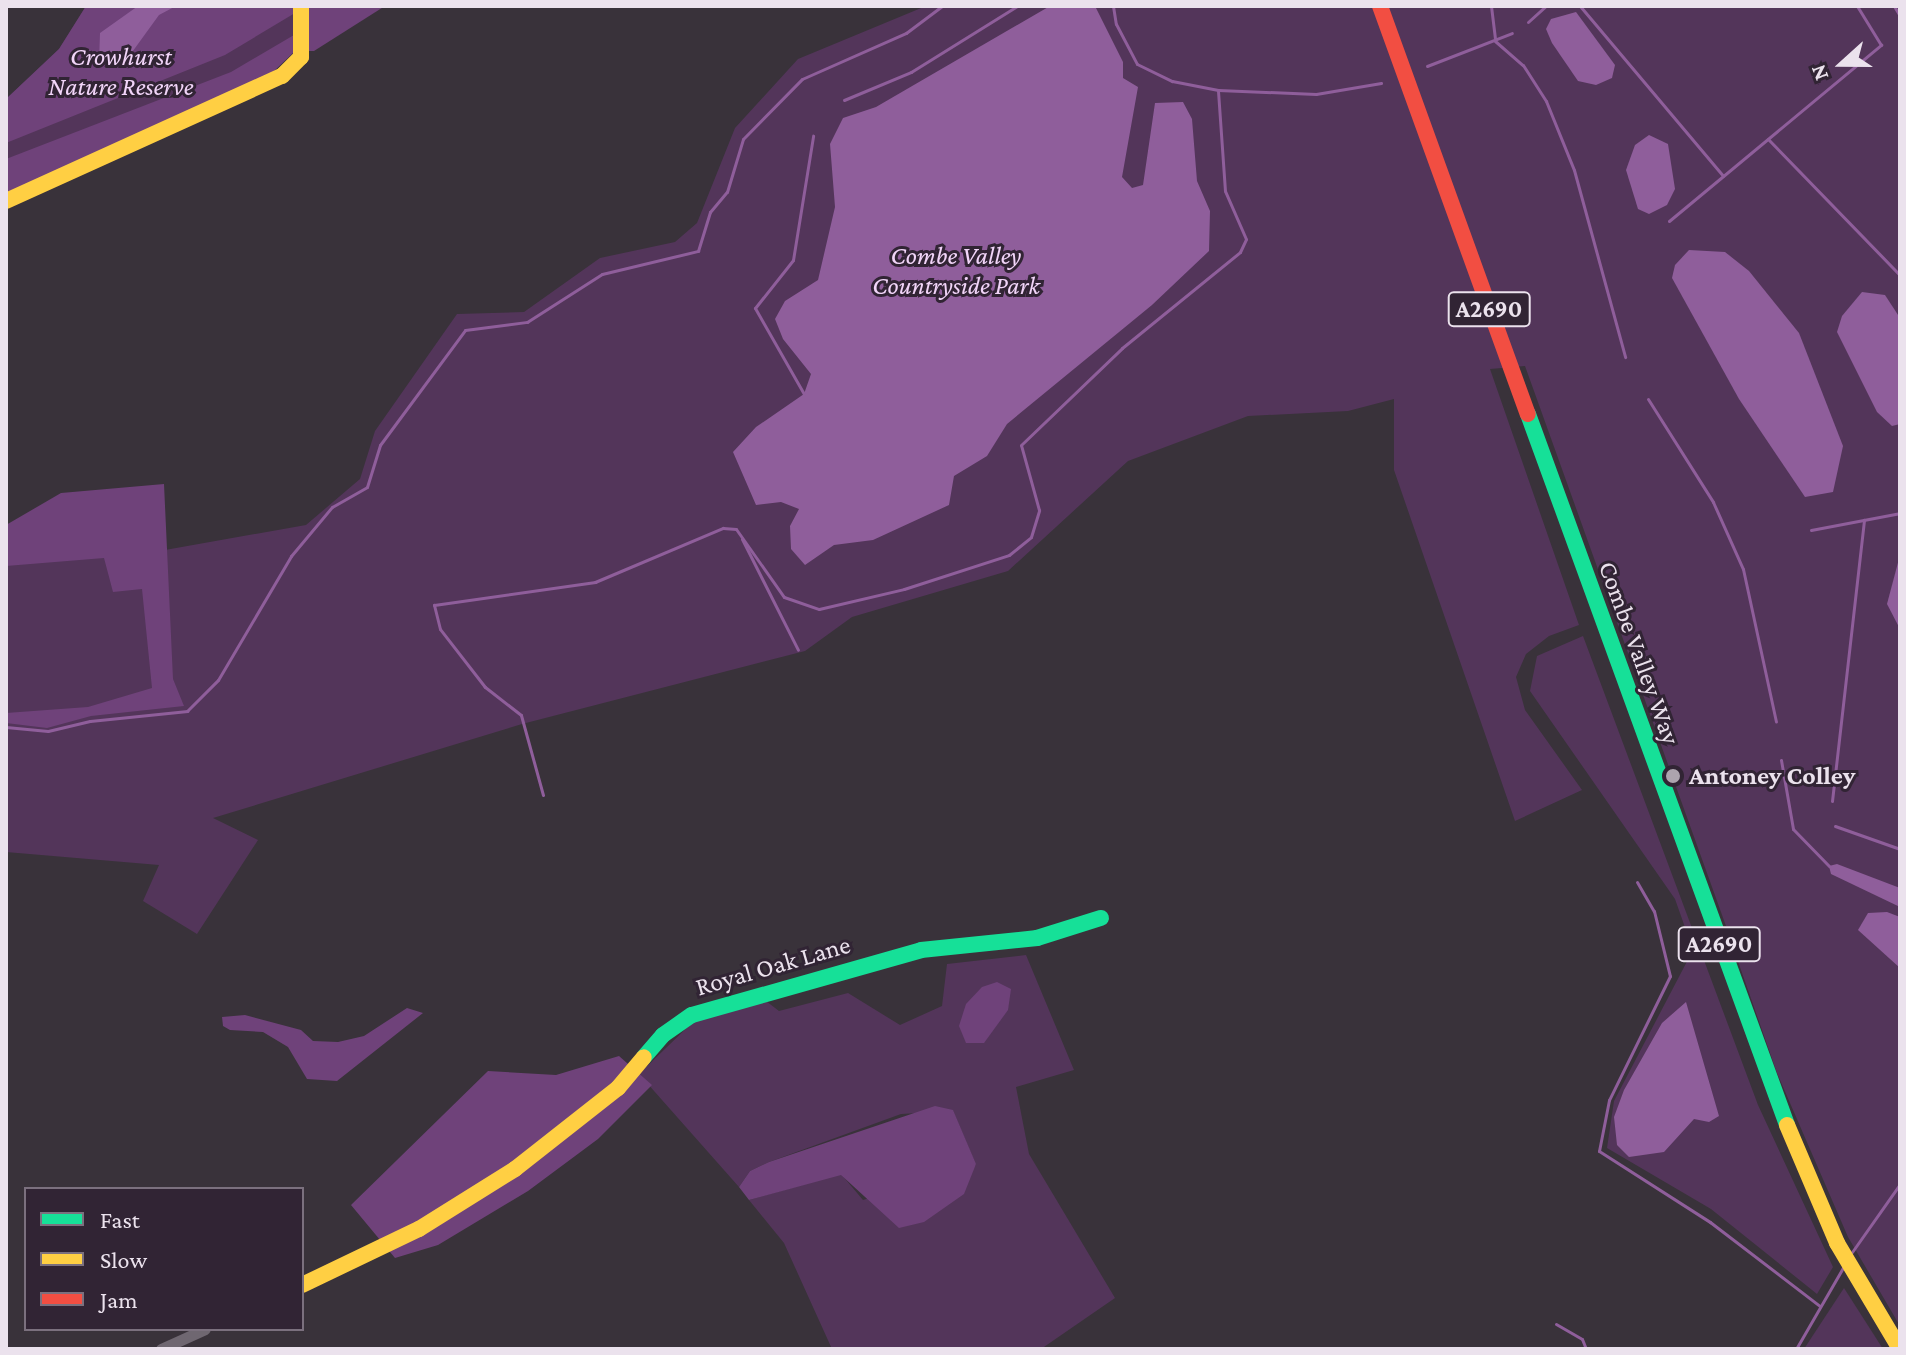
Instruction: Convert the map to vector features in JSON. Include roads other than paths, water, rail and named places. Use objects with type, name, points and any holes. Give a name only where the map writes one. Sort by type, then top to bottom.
[{"type":"main road","points":[[6,201],[282,76],[301,57],[301,6]]},
{"type":"main road","name":"Combe Valley Way","points":[[1380,6],[1759,1057],[1837,1243],[1900,1349]]},
{"type":"main road","name":"Royal Oak Lane","points":[[304,1284],[419,1229],[515,1169],[618,1088],[663,1035],[692,1015],[921,950],[1037,938],[1101,918]]},
{"type":"street","points":[[161,1349],[201,1331]]},
{"type":"waterway","points":[[6,727],[48,731],[90,721],[187,711],[218,680],[291,556],[332,507],[367,487],[380,445],[465,330],[527,322],[602,274],[698,251],[710,212],[727,192],[743,139],[802,79],[906,33],[942,6]]},
{"type":"waterway","points":[[844,100],[911,72],[1017,6]]},
{"type":"waterway","points":[[1113,6],[1116,24],[1137,64],[1172,81],[1218,90],[1316,94],[1381,83]]},
{"type":"waterway","points":[[1491,6],[1495,41],[1523,65],[1546,101],[1574,170],[1625,357]]},
{"type":"waterway","points":[[1528,22],[1546,6]]},
{"type":"waterway","points":[[1580,6],[1723,176]]},
{"type":"waterway","points":[[1669,221],[1881,45],[1857,6]]},
{"type":"waterway","points":[[1894,6],[1900,16]]},
{"type":"waterway","points":[[1427,66],[1512,33]]},
{"type":"waterway","points":[[543,795],[521,715],[485,687],[440,629],[434,605],[595,582],[723,528],[736,529],[784,597],[819,609],[904,589],[1009,555],[1031,537],[1039,510],[1021,445],[1122,348],[1240,252],[1246,239],[1225,191],[1218,90]]},
{"type":"waterway","points":[[804,394],[755,308],[793,260],[813,136]]},
{"type":"waterway","points":[[1768,139],[1900,275]]},
{"type":"waterway","points":[[1648,399],[1713,502],[1743,569],[1776,721]]},
{"type":"waterway","points":[[1811,530],[1900,513]]},
{"type":"waterway","points":[[1832,801],[1864,520]]},
{"type":"waterway","points":[[742,539],[798,650]]},
{"type":"waterway","points":[[1781,760],[1793,829],[1829,866]]},
{"type":"waterway","points":[[1835,826],[1900,849]]},
{"type":"waterway","points":[[1637,882],[1654,911],[1670,976],[1609,1100],[1599,1151],[1710,1222],[1820,1306]]},
{"type":"waterway","points":[[1852,1252],[1900,1184]]},
{"type":"waterway","points":[[1796,1349],[1844,1266]]},
{"type":"waterway","points":[[1556,1324],[1582,1339],[1586,1349]]},
{"type":"place","name":"Antoney Colley","points":[[1673,776]]},
{"type":"park label","name":"Crowhurst Nature Reserve","points":[[121,72]]},
{"type":"park label","name":"Combe Valley Countryside Park","points":[[956,271]]}]
